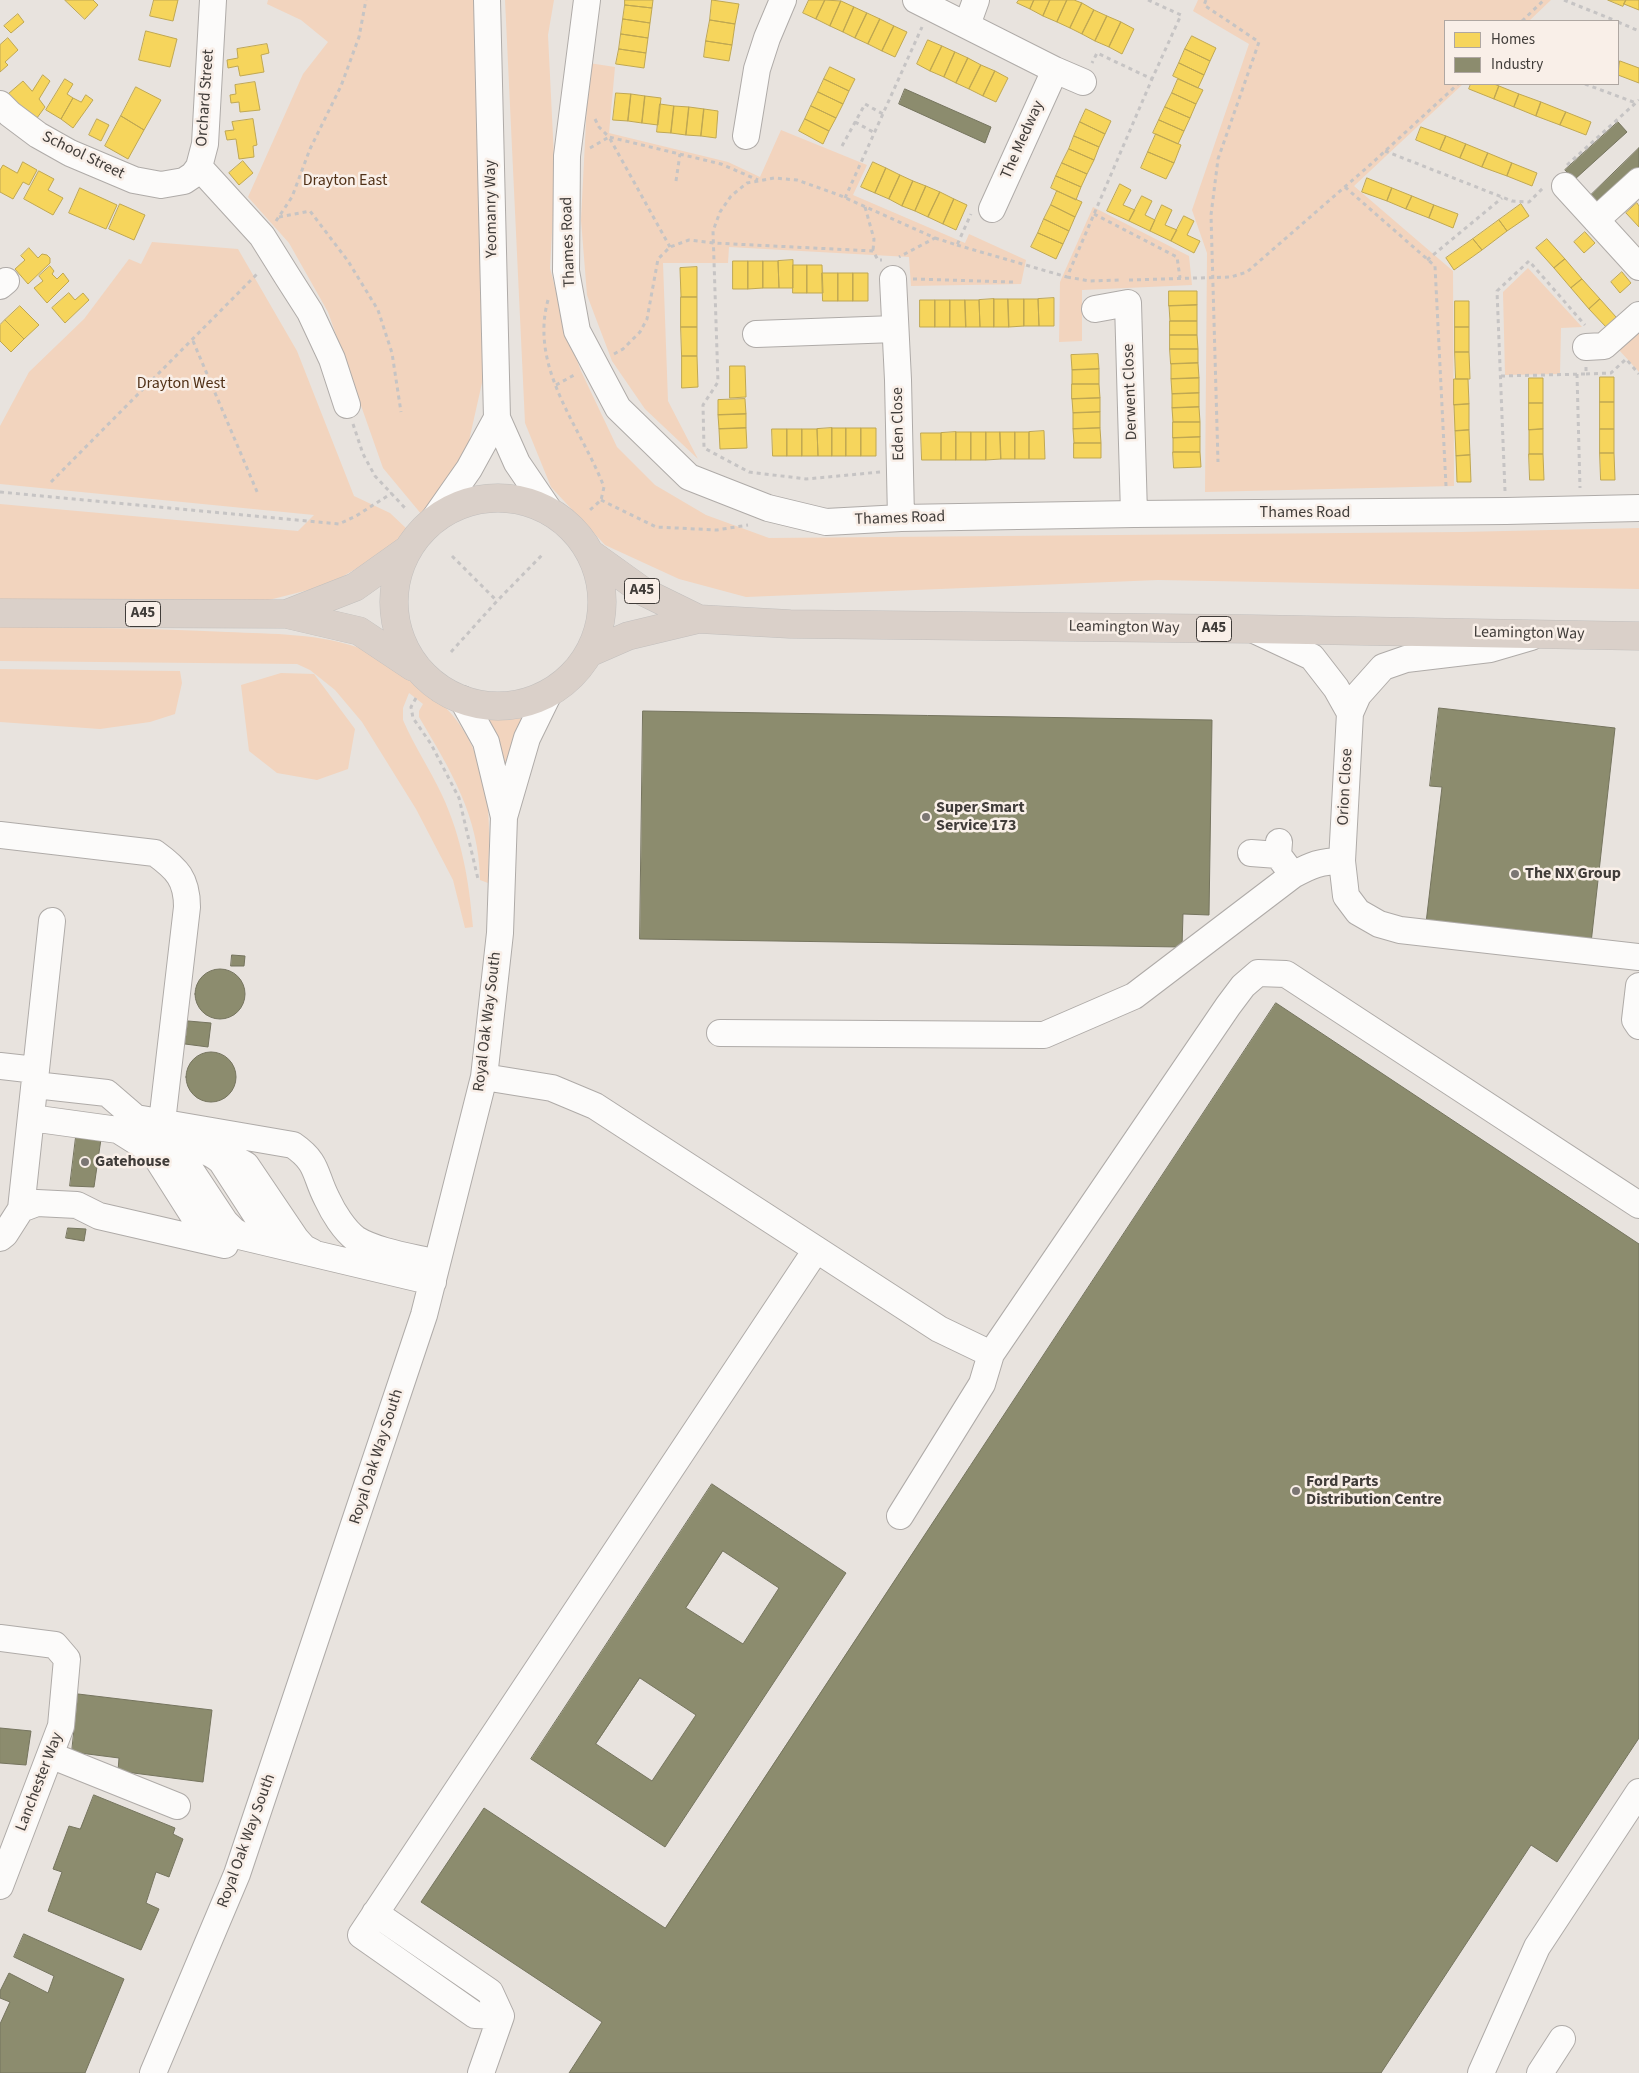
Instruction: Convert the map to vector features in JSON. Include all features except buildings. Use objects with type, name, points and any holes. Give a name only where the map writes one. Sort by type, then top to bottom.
[{"type":"highway","points":[[488,497],[513,498],[538,505],[571,526],[592,554],[601,584],[602,619],[589,653],[567,681],[541,698],[513,706],[481,706],[448,695],[418,670],[401,643],[393,608],[396,573],[407,550],[429,522],[434,519],[454,506],[488,497]]},
{"type":"highway","name":"A45","points":[[286,614],[354,587],[407,550]]},
{"type":"highway","name":"Leamington Way","points":[[592,554],[644,592],[698,619]]},
{"type":"highway","name":"A45","points":[[0,614],[286,614],[359,631],[418,670]]},
{"type":"highway","name":"Leamington Way","points":[[589,653],[628,636],[698,619],[790,624],[1252,629],[1639,636]]},
{"type":"street","name":"Orchard Street","points":[[176,183],[193,175],[200,167],[207,122],[213,0]]},
{"type":"street","name":"Yeomanry Way","points":[[487,0],[497,418],[517,463],[551,513]]},
{"type":"street","name":"Thames Road","points":[[587,0],[567,156],[566,270],[577,331],[618,408],[689,477],[768,508],[826,522],[901,518],[1639,508]]},
{"type":"street","points":[[746,136],[758,69],[767,38],[782,0]]},
{"type":"street","points":[[966,25],[976,0]]},
{"type":"street","points":[[924,4],[1055,70],[1083,82]]},
{"type":"street","name":"The Medway","points":[[992,209],[1055,70]]},
{"type":"street","name":"School Street","points":[[0,104],[38,135],[70,153],[148,184],[176,183]]},
{"type":"street","points":[[200,167],[271,227],[332,359],[347,405]]},
{"type":"street","points":[[1596,220],[1639,181]]},
{"type":"street","points":[[1559,182],[1639,267]]},
{"type":"street","name":"Eden Close","points":[[893,269],[901,518]]},
{"type":"street","name":"Derwent Close","points":[[1095,310],[1128,304],[1134,514]]},
{"type":"street","points":[[1595,347],[1639,315]]},
{"type":"street","points":[[756,334],[895,329]]},
{"type":"street","name":"Yeomanry Way","points":[[434,519],[470,469],[497,418]]},
{"type":"street","points":[[1252,629],[1312,657],[1336,688],[1350,713]]},
{"type":"street","name":"Orion Close","points":[[1541,634],[1490,649],[1406,659],[1383,667],[1358,695],[1350,713],[1342,861],[1346,896],[1358,912],[1379,924],[1400,930],[1639,957]]},
{"type":"street","name":"Royal Oak Way South","points":[[153,2073],[237,1874],[424,1315],[484,1077],[500,933],[504,817],[527,738],[549,692]]},
{"type":"street","name":"Royal Oak Way South","points":[[462,700],[486,742],[504,817]]},
{"type":"street","points":[[0,835],[155,853],[174,866],[181,877],[187,893],[187,907],[167,1138],[170,1144],[179,1152],[225,1222],[234,1231],[280,1246],[370,1267],[435,1273]]},
{"type":"street","points":[[1251,853],[1283,857],[1309,866],[1324,861],[1342,861]]},
{"type":"street","points":[[720,1033],[1044,1035],[1134,996],[1283,857]]},
{"type":"street","points":[[0,1238],[5,1234],[21,1209],[52,920]]},
{"type":"street","points":[[900,1516],[982,1384],[991,1354],[1228,1006],[1243,986],[1258,973],[1286,974],[1639,1205]]},
{"type":"street","points":[[1639,986],[1635,1020],[1639,1026]]},
{"type":"street","points":[[0,1066],[36,1078],[107,1093],[136,1118],[167,1138],[212,1154],[221,1161],[267,1232],[280,1246],[313,1247],[260,1168],[244,1159],[167,1138]]},
{"type":"street","points":[[484,1077],[552,1088],[595,1106],[939,1329],[991,1354]]},
{"type":"street","points":[[31,1118],[167,1138],[293,1145],[302,1151],[316,1167],[326,1198],[339,1219],[356,1238],[396,1253],[435,1273]]},
{"type":"street","points":[[21,1209],[38,1203],[77,1205],[99,1216],[320,1267],[338,1269],[370,1267]]},
{"type":"street","points":[[396,1253],[409,1249],[428,1238],[443,1223],[450,1211]]},
{"type":"street","points":[[481,2073],[501,2016],[475,2015],[361,1935],[816,1250]]},
{"type":"street","name":"Lanchester Way","points":[[0,1638],[55,1645],[67,1659],[61,1726],[0,1886]]},
{"type":"street","points":[[50,1755],[177,1806]]},
{"type":"street","points":[[1481,2073],[1536,1947],[1639,1792]]},
{"type":"street","points":[[1540,2073],[1562,2039]]},
{"type":"path","points":[[271,227],[292,198],[310,149],[341,86],[360,36],[366,0]]},
{"type":"path","points":[[1067,277],[1181,15],[1148,0]]},
{"type":"path","points":[[1206,0],[1204,5],[1259,42],[1218,160],[1211,215],[1218,462]]},
{"type":"path","points":[[1523,20],[1544,0]]},
{"type":"path","points":[[1564,0],[1612,20]]},
{"type":"path","points":[[846,198],[883,114],[924,4]]},
{"type":"path","points":[[1619,23],[1639,31]]},
{"type":"path","points":[[1083,82],[1097,53],[1152,79]]},
{"type":"path","points":[[900,470],[806,479],[749,472],[704,448],[703,405],[718,382],[713,231],[720,212],[731,196],[747,183],[774,178],[797,180],[846,198],[935,238],[1067,277],[1090,281],[1239,276],[1247,272],[1345,187],[1457,85]]},
{"type":"path","points":[[1385,151],[1503,198],[1512,201],[1529,202],[1559,182],[1637,102],[1589,85]]},
{"type":"path","points":[[842,146],[865,104],[883,114]]},
{"type":"path","points":[[594,115],[598,127],[608,137],[670,247]]},
{"type":"path","points":[[855,122],[875,133]]},
{"type":"path","points":[[586,151],[608,137],[721,164],[759,181]]},
{"type":"path","points":[[676,181],[680,154]]},
{"type":"path","points":[[1345,187],[1435,266],[1446,486]]},
{"type":"path","points":[[1427,260],[1503,198]]},
{"type":"path","points":[[957,245],[976,201],[992,209]]},
{"type":"path","points":[[865,207],[874,239],[873,251],[878,260],[893,269],[1012,282]]},
{"type":"path","points":[[271,227],[310,210],[348,261],[378,310],[392,353],[401,412]]},
{"type":"path","points":[[1094,214],[1178,257],[1180,278]]},
{"type":"path","points":[[893,269],[935,238]]},
{"type":"path","points":[[623,349],[640,332],[647,319],[658,259],[670,247],[689,240],[714,243],[873,251]]},
{"type":"path","points":[[1506,511],[1498,292],[1529,261],[1595,347],[1586,374]]},
{"type":"path","points":[[52,482],[109,422],[141,393],[254,277]]},
{"type":"path","points":[[548,299],[544,314],[544,352],[580,440],[604,487],[601,500],[590,510]]},
{"type":"path","points":[[193,340],[258,494]]},
{"type":"path","points":[[1500,376],[1611,373],[1626,359],[1639,374]]},
{"type":"path","points":[[556,385],[578,373]]},
{"type":"path","points":[[1577,374],[1581,509]]},
{"type":"path","points":[[347,405],[362,454],[376,476],[405,508]]},
{"type":"path","points":[[0,492],[339,524],[392,493]]},
{"type":"path","points":[[601,500],[656,527],[717,530],[759,523],[768,508]]},
{"type":"path","points":[[451,652],[544,553]]},
{"type":"path","points":[[452,556],[497,601]]},
{"type":"path","points":[[416,698],[411,707],[413,718],[431,744],[459,798],[479,881]]},
{"type":"green space","name":"Drayton East","points":[[268,0],[476,0],[484,374],[464,463],[422,515],[383,468],[328,312],[289,243],[248,197],[303,74],[328,42],[301,20],[267,4]]},
{"type":"green space","points":[[505,0],[554,0],[548,35],[555,178],[550,268],[567,334],[581,371],[617,447],[655,485],[706,515],[769,538],[1461,532],[1639,528],[1639,589],[1158,580],[746,597],[679,579],[605,545],[551,487],[525,423]]},
{"type":"green space","points":[[1198,0],[1551,0],[1530,20],[1444,20],[1444,85],[1462,85],[1354,186],[1453,271],[1454,486],[1205,492],[1207,253],[1192,210],[1249,44],[1193,11]]},
{"type":"green space","points":[[589,63],[615,67],[609,133],[728,162],[760,177],[781,130],[867,165],[853,195],[965,243],[969,234],[1026,260],[1021,284],[911,286],[909,257],[729,247],[728,263],[663,263],[668,401],[698,459],[645,409],[612,361],[587,295],[581,220]]},
{"type":"green space","points":[[1093,207],[1189,256],[1192,285],[1082,290],[1082,341],[1059,342],[1060,282]]},
{"type":"green space","name":"Drayton West","points":[[152,242],[238,249],[297,351],[354,496],[390,513],[408,530],[390,549],[328,585],[261,602],[0,599],[0,504],[298,531],[314,515],[0,484],[0,426],[29,372],[84,319],[129,259],[141,264]]},
{"type":"green space","points":[[1528,268],[1582,327],[1561,328],[1560,374],[1505,375],[1503,292]]},
{"type":"green space","points":[[1639,332],[1639,372],[1619,350]]},
{"type":"green space","points":[[0,626],[296,635],[348,644],[371,652],[386,661],[431,694],[452,714],[468,738],[480,767],[488,810],[488,883],[480,880],[475,835],[461,795],[442,756],[419,717],[419,711],[423,704],[409,693],[403,708],[403,720],[442,795],[455,827],[467,876],[473,927],[465,928],[453,880],[416,809],[362,722],[335,690],[310,670],[297,664],[0,661]]},
{"type":"green space","points":[[0,669],[180,671],[182,683],[175,714],[150,722],[100,729],[0,722]]},
{"type":"green space","points":[[281,673],[314,674],[355,729],[348,769],[317,780],[277,773],[249,751],[241,685]]},
{"type":"green space","points":[[524,710],[526,713],[504,765],[481,712],[501,713]]},
{"type":"place","name":"Super Smart Service 173","points":[[926,817]]},
{"type":"place","name":"The NX Group","points":[[1515,874]]},
{"type":"place","name":"Gatehouse","points":[[85,1162]]},
{"type":"place","name":"Ford Parts Distribution Centre","points":[[1296,1491]]}]
